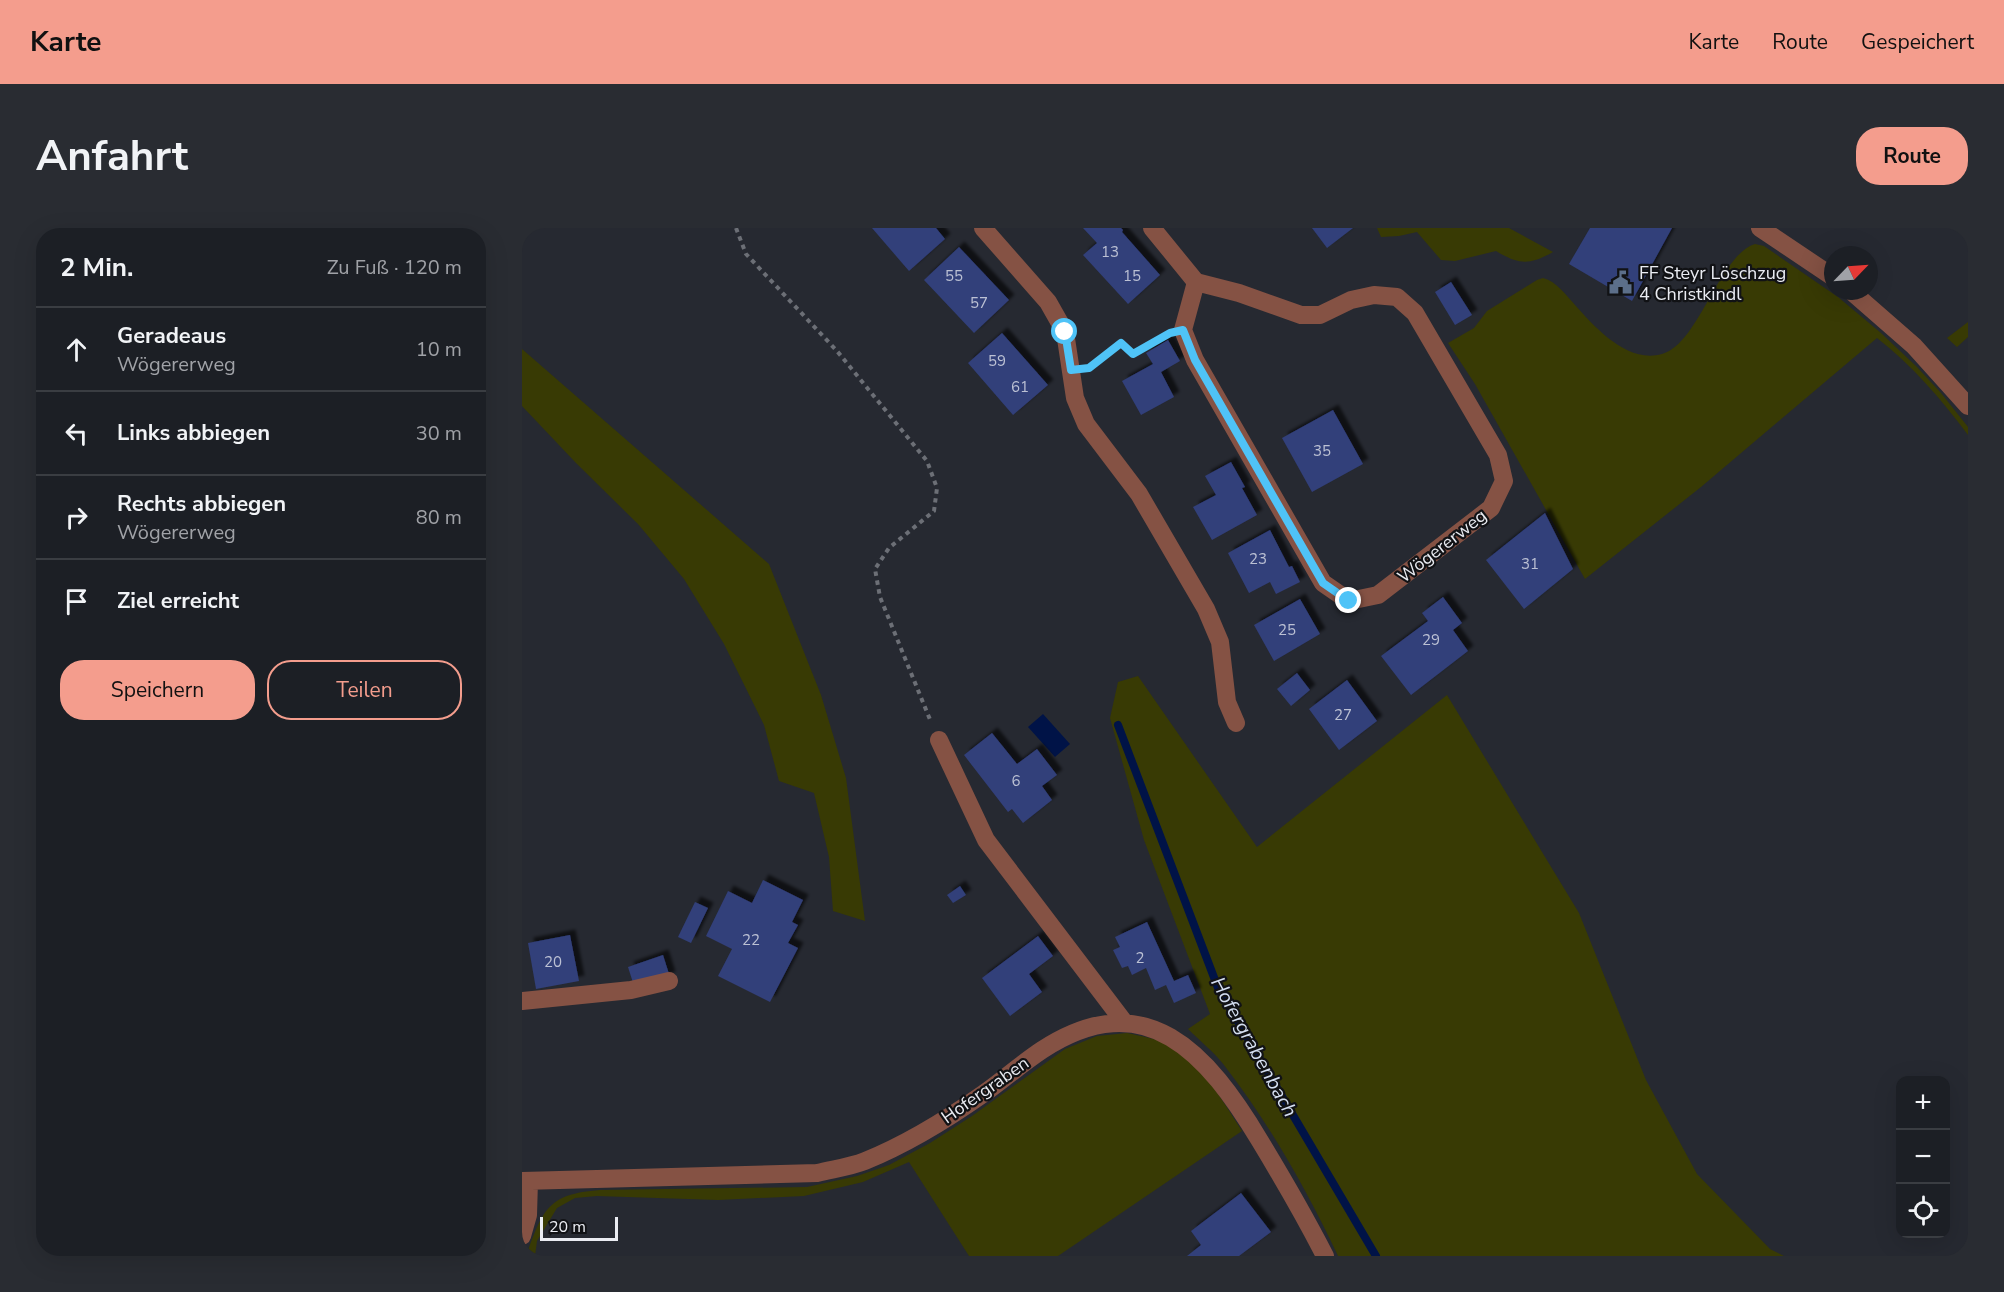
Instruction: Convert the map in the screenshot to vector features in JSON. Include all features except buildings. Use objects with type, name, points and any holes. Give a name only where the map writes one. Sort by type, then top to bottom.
[{"type":"street","points":[[983,228],[1048,302],[1065,332],[1075,398],[1086,424],[1138,494],[1206,609],[1220,642],[1227,702],[1236,723]]},
{"type":"street","points":[[1152,228],[1196,282],[1183,330]]},
{"type":"street","points":[[1760,228],[1824,271]]},
{"type":"street","name":"Wögererweg","points":[[1183,330],[1195,360],[1323,583],[1349,601],[1378,595],[1491,508],[1504,481],[1498,455],[1415,313],[1396,297],[1374,295],[1351,300],[1320,315],[1302,315],[1239,293],[1196,282]]},
{"type":"street","points":[[1861,300],[1914,346],[1968,406]]},
{"type":"street","points":[[939,740],[986,840],[1124,1022]]},
{"type":"street","points":[[522,1001],[631,990],[669,981]]},
{"type":"street","name":"Hofergraben","points":[[522,1236],[528,1215],[525,1181],[817,1173],[863,1162],[901,1145],[942,1121],[984,1094],[1042,1050],[1073,1033],[1100,1024],[1124,1022],[1147,1026],[1178,1040],[1210,1069],[1238,1104],[1275,1164],[1325,1256]]},
{"type":"path","points":[[736,228],[746,254],[837,351],[927,461],[938,489],[934,511],[889,548],[875,569],[880,597],[939,740]]},
{"type":"path","points":[[1071,370],[1089,368],[1121,343],[1133,354],[1170,333],[1183,330]]},
{"type":"shaded area","points":[[1377,228],[1509,228],[1553,252],[1524,262],[1511,259],[1496,251],[1455,261],[1441,260],[1417,232],[1381,237]]},
{"type":"shaded area","points":[[1755,244],[1764,246],[1824,287],[1824,300],[1842,300],[1917,367],[1968,427],[1968,435],[1926,383],[1877,338],[1701,487],[1585,579],[1475,384],[1448,343],[1474,328],[1487,311],[1543,278],[1560,289],[1613,342],[1636,354],[1649,356],[1662,354],[1675,347],[1687,334],[1730,264],[1742,251]]},
{"type":"shaded area","points":[[1968,322],[1968,337],[1957,347],[1947,338]]},
{"type":"shaded area","points":[[522,349],[769,564],[821,695],[846,778],[865,921],[833,911],[829,857],[814,793],[779,781],[764,725],[724,644],[684,579],[638,524],[522,406]]},
{"type":"shaded area","points":[[1138,676],[1257,847],[1447,695],[1579,913],[1646,1080],[1697,1174],[1770,1249],[1784,1256],[1338,1256],[1300,1182],[1241,1087],[1220,1060],[1188,1029],[1210,1014],[1144,840],[1110,718],[1118,682]]},
{"type":"shaded area","points":[[1043,714],[1070,744],[1055,757],[1028,727]]},
{"type":"shaded area","points":[[1127,1033],[1167,1044],[1190,1061],[1210,1083],[1242,1131],[1058,1256],[969,1256],[909,1162],[863,1182],[804,1196],[718,1200],[597,1196],[575,1198],[557,1208],[537,1241],[535,1256],[526,1256],[543,1216],[550,1207],[568,1196],[600,1190],[807,1187],[857,1176],[889,1165],[930,1143],[972,1116],[1065,1049],[1097,1036]]},
{"type":"waterway","name":"Hofergrabenbach","points":[[1118,725],[1218,988],[1376,1256]]},
{"type":"place","name":"FF Steyr Löschzug 4 Christkindl","points":[[1621,283]]},
{"type":"route","points":[[1065,332],[1071,370],[1089,368],[1121,343],[1133,354],[1170,333],[1183,330],[1195,360],[1323,583],[1349,601]]}]
